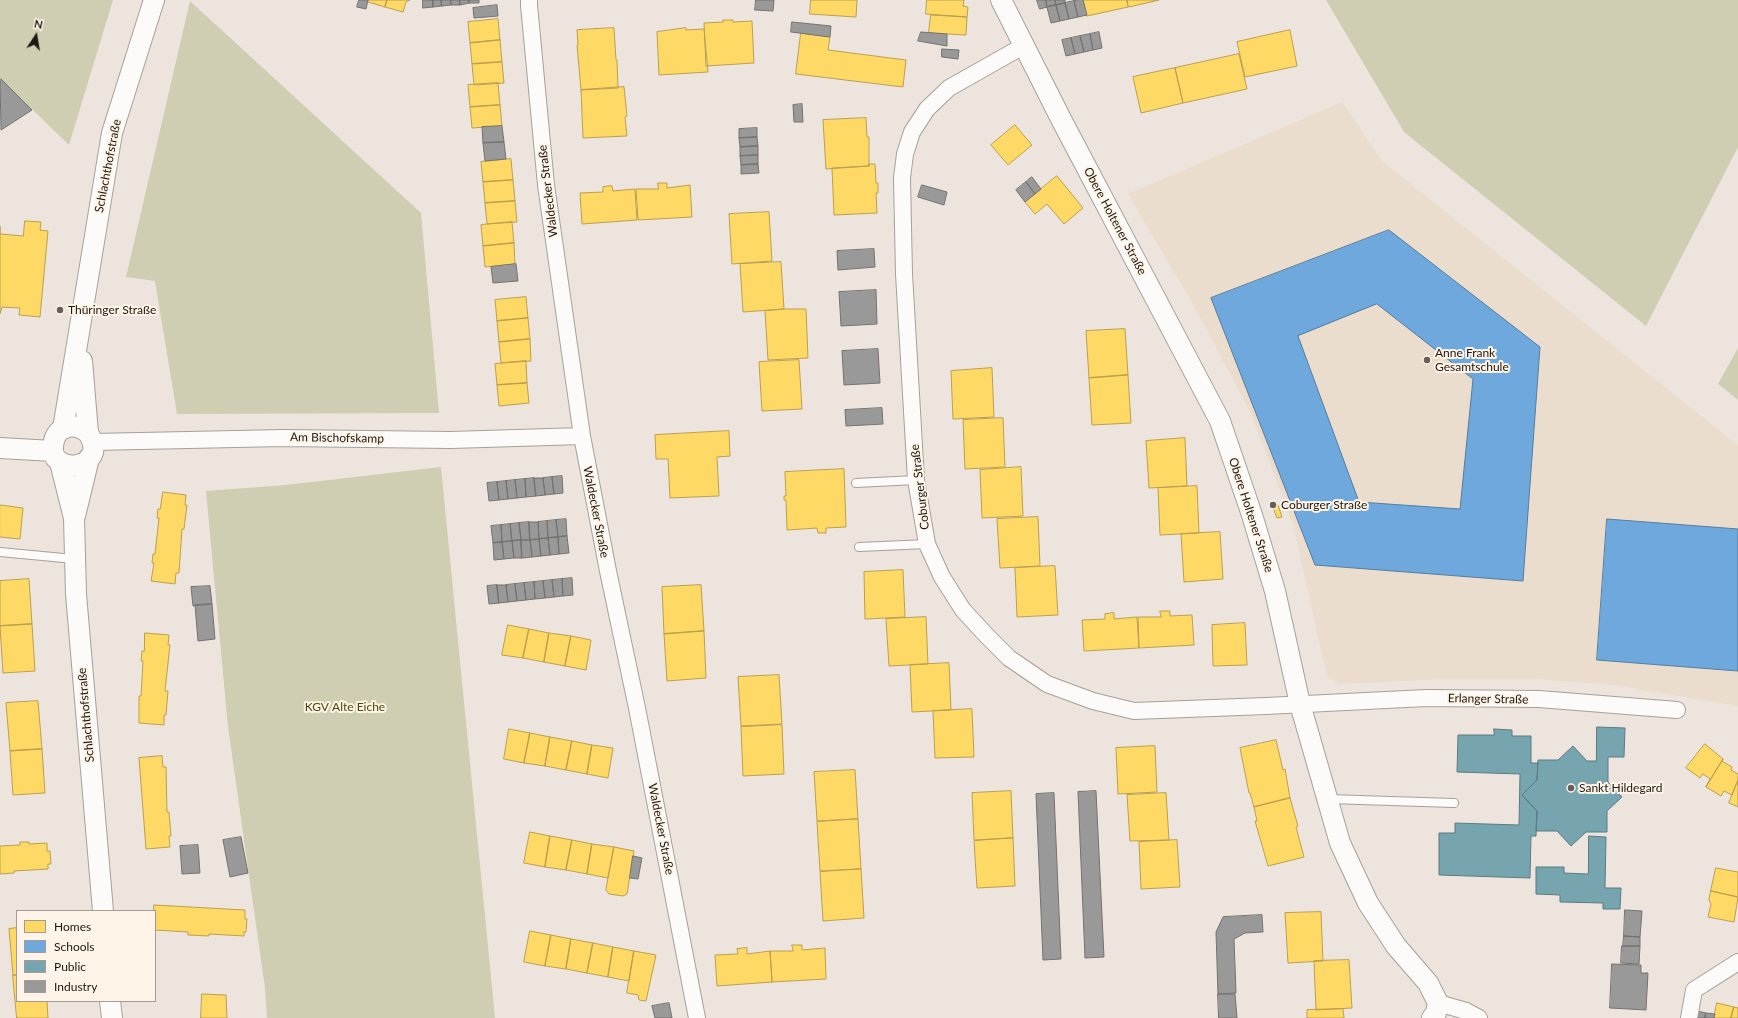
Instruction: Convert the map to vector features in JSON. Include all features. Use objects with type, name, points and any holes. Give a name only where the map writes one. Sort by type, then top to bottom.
[{"type":"street","name":"Schlachthofstraße","points":[[63,428],[80,336],[82,309],[112,133],[154,0]]},
{"type":"street","name":"Waldecker Straße","points":[[530,0],[529,5],[546,185],[582,436],[608,571],[637,708],[697,1018]]},
{"type":"street","name":"Obere Holtener Straße","points":[[1001,0],[1061,119],[1220,421],[1252,515],[1275,591],[1300,704],[1340,843],[1368,903],[1396,946],[1428,983],[1435,1010],[1466,1011],[1479,1018]]},
{"type":"street","name":"Coburger Straße","points":[[1025,45],[949,88],[927,109],[912,132],[904,154],[902,178],[904,274],[916,480],[927,544],[942,577],[963,610],[1009,658],[1047,684],[1093,701],[1134,711],[1300,704]]},
{"type":"street","name":"Schlachthofstraße","points":[[80,336],[90,444],[74,518],[75,559],[77,609],[103,910]]},
{"type":"street","points":[[0,448],[57,456],[72,466],[79,466],[90,444],[83,428],[76,426],[63,428],[54,438],[57,456]]},
{"type":"street","name":"Am Bischofskamp","points":[[90,444],[283,438],[451,440],[582,436]]},
{"type":"street","name":"Schlachthofstraße","points":[[57,456],[74,518]]},
{"type":"street","name":"Erlanger Straße","points":[[1300,704],[1426,698],[1539,699],[1677,710]]},
{"type":"street","points":[[1689,1018],[1694,990],[1738,962]]},
{"type":"street","points":[[110,1002],[112,1018]]},
{"type":"lane","points":[[856,483],[916,480]]},
{"type":"lane","points":[[859,547],[927,544]]},
{"type":"lane","points":[[0,552],[75,559]]},
{"type":"lane","points":[[1327,799],[1454,803]]},
{"type":"shaded area","name":"Anne Frank Gesamtschule","points":[[1342,102],[1383,162],[1738,445],[1738,706],[1613,685],[1536,679],[1447,679],[1340,684],[1327,677],[1293,524],[1251,414],[1194,306],[1128,194]]},
{"type":"green space","points":[[0,0],[113,0],[69,145],[0,78]]},
{"type":"green space","points":[[1326,0],[1738,0],[1738,147],[1646,326],[1404,132]]},
{"type":"green space","points":[[190,1],[421,213],[439,413],[177,414],[155,281],[126,277]]},
{"type":"green space","points":[[1738,348],[1738,400],[1718,384]]},
{"type":"green space","name":"KGV Alte Eiche","points":[[441,467],[495,1018],[267,1018],[265,988],[228,727],[206,491],[286,485]]},
{"type":"building: Homes","points":[[368,0],[387,0],[385,7],[368,2]]},
{"type":"building: Homes","points":[[387,0],[410,0],[406,2],[403,12],[385,7]]},
{"type":"building: Homes","points":[[811,0],[857,0],[856,17],[810,14]]},
{"type":"building: Homes","points":[[927,0],[964,0],[963,6],[968,7],[967,17],[926,14]]},
{"type":"building: Homes","points":[[1083,0],[1127,0],[1128,7],[1087,16]]},
{"type":"building: Homes","points":[[1127,0],[1159,0],[1129,7]]},
{"type":"building: Homes","points":[[931,15],[967,17],[966,35],[929,33]]},
{"type":"building: Homes","points":[[498,19],[500,40],[470,43],[468,22]]},
{"type":"building: Homes","points":[[723,20],[733,20],[733,22],[752,21],[754,63],[706,66],[704,23],[723,22]]},
{"type":"building: Homes","points":[[614,28],[618,88],[581,90],[577,30]]},
{"type":"building: Homes","points":[[686,28],[686,30],[704,29],[708,72],[659,75],[657,32]]},
{"type":"building: Homes","points":[[1290,30],[1297,66],[1245,77],[1237,42]]},
{"type":"building: Homes","points":[[801,33],[830,37],[828,50],[906,60],[903,87],[796,74]]},
{"type":"building: Homes","points":[[500,40],[502,62],[472,64],[470,43]]},
{"type":"building: Homes","points":[[1239,54],[1247,89],[1183,103],[1175,68]]},
{"type":"building: Homes","points":[[502,62],[504,83],[474,85],[472,64]]},
{"type":"building: Homes","points":[[1175,68],[1183,103],[1141,113],[1133,77]]},
{"type":"building: Homes","points":[[498,83],[500,105],[470,107],[468,85]]},
{"type":"building: Homes","points":[[624,87],[627,116],[625,117],[627,136],[583,138],[581,90]]},
{"type":"building: Homes","points":[[500,105],[502,126],[472,128],[470,107]]},
{"type":"building: Homes","points":[[866,118],[867,137],[869,137],[869,166],[826,169],[823,120]]},
{"type":"building: Homes","points":[[1015,125],[1032,145],[1008,165],[991,145]]},
{"type":"building: Homes","points":[[511,159],[513,180],[483,182],[481,162]]},
{"type":"building: Homes","points":[[869,164],[875,164],[876,183],[878,183],[878,193],[876,193],[877,213],[834,215],[832,168],[869,166]]},
{"type":"building: Homes","points":[[1057,176],[1083,208],[1064,224],[1047,204],[1035,214],[1025,202]]},
{"type":"building: Homes","points":[[513,180],[515,201],[485,203],[483,182]]},
{"type":"building: Homes","points":[[658,183],[667,183],[667,188],[690,185],[692,217],[638,220],[636,189],[658,189]]},
{"type":"building: Homes","points":[[612,186],[613,191],[635,189],[637,220],[582,224],[580,193],[603,192],[603,187]]},
{"type":"building: Homes","points":[[515,201],[517,222],[487,224],[485,203]]},
{"type":"building: Homes","points":[[769,212],[772,261],[732,264],[729,214]]},
{"type":"building: Homes","points":[[25,221],[41,222],[40,230],[48,231],[40,317],[19,315],[20,308],[2,307],[0,314],[0,234],[23,236]]},
{"type":"building: Homes","points":[[512,222],[514,243],[483,246],[481,225]]},
{"type":"building: Homes","points":[[514,243],[515,264],[485,267],[483,246]]},
{"type":"building: Homes","points":[[781,262],[784,309],[743,312],[740,264]]},
{"type":"building: Homes","points":[[526,297],[528,318],[497,321],[495,300]]},
{"type":"building: Homes","points":[[806,309],[808,358],[768,360],[765,311]]},
{"type":"building: Homes","points":[[528,318],[530,339],[499,342],[497,321]]},
{"type":"building: Homes","points":[[1125,329],[1128,375],[1089,378],[1086,331]]},
{"type":"building: Homes","points":[[530,339],[531,361],[501,363],[499,342]]},
{"type":"building: Homes","points":[[799,360],[802,409],[762,411],[759,362]]},
{"type":"building: Homes","points":[[526,361],[527,383],[497,385],[495,364]]},
{"type":"building: Homes","points":[[992,368],[994,417],[953,419],[951,371]]},
{"type":"building: Homes","points":[[1128,375],[1131,423],[1092,425],[1089,378]]},
{"type":"building: Homes","points":[[527,383],[529,403],[499,406],[497,385]]},
{"type":"building: Homes","points":[[1003,418],[1005,467],[965,469],[963,420]]},
{"type":"building: Homes","points":[[729,431],[730,456],[717,457],[719,496],[670,498],[668,459],[656,459],[655,435]]},
{"type":"building: Homes","points":[[1185,438],[1187,486],[1149,488],[1146,441]]},
{"type":"building: Homes","points":[[1021,467],[1023,516],[982,518],[980,470]]},
{"type":"building: Homes","points":[[844,469],[846,527],[826,528],[826,533],[818,533],[817,528],[787,530],[786,500],[784,500],[784,496],[786,496],[785,472]]},
{"type":"building: Homes","points":[[1197,486],[1199,533],[1160,535],[1158,488]]},
{"type":"building: Homes","points":[[163,492],[186,495],[185,505],[187,505],[184,529],[182,529],[179,573],[176,573],[175,584],[151,581],[154,563],[152,563],[153,554],[155,554],[159,518],[157,518],[158,509],[160,509]]},
{"type":"building: Homes","points":[[0,505],[23,508],[20,539],[0,537]]},
{"type":"building: Homes","points":[[1278,505],[1282,517],[1277,518],[1273,507]]},
{"type":"building: Homes","points":[[1038,517],[1040,566],[1000,568],[997,519]]},
{"type":"building: Homes","points":[[1220,532],[1223,579],[1184,582],[1181,534]]},
{"type":"building: Homes","points":[[1055,566],[1058,615],[1017,617],[1015,568]]},
{"type":"building: Homes","points":[[903,570],[905,617],[865,619],[864,572]]},
{"type":"building: Homes","points":[[29,579],[32,624],[0,626],[0,581]]},
{"type":"building: Homes","points":[[701,585],[704,631],[664,634],[662,587]]},
{"type":"building: Homes","points":[[1160,611],[1170,611],[1170,616],[1192,615],[1194,645],[1139,648],[1138,617],[1161,617]]},
{"type":"building: Homes","points":[[1114,613],[1114,619],[1137,617],[1139,648],[1084,651],[1082,620],[1105,619],[1105,614]]},
{"type":"building: Homes","points":[[926,617],[928,664],[889,666],[886,619]]},
{"type":"building: Homes","points":[[1245,623],[1247,665],[1213,666],[1212,625]]},
{"type":"building: Homes","points":[[32,624],[35,671],[3,673],[0,626]]},
{"type":"building: Homes","points":[[508,625],[529,629],[523,658],[502,655]]},
{"type":"building: Homes","points":[[529,629],[549,633],[544,662],[523,658]]},
{"type":"building: Homes","points":[[704,631],[706,678],[667,681],[664,634]]},
{"type":"building: Homes","points":[[145,633],[169,635],[168,645],[170,645],[165,691],[168,691],[164,725],[139,723],[139,696],[141,696],[143,661],[141,661],[142,651],[144,651]]},
{"type":"building: Homes","points":[[549,633],[571,636],[565,666],[544,662]]},
{"type":"building: Homes","points":[[571,636],[591,640],[586,670],[565,666]]},
{"type":"building: Homes","points":[[949,663],[951,710],[912,712],[910,665]]},
{"type":"building: Homes","points":[[779,675],[782,724],[741,726],[738,677]]},
{"type":"building: Homes","points":[[38,701],[42,749],[10,751],[6,703]]},
{"type":"building: Homes","points":[[972,709],[974,757],[935,758],[933,711]]},
{"type":"building: Homes","points":[[782,725],[784,774],[743,776],[741,727]]},
{"type":"building: Homes","points":[[509,729],[530,733],[524,763],[504,759]]},
{"type":"building: Homes","points":[[530,733],[550,737],[545,766],[524,763]]},
{"type":"building: Homes","points":[[550,737],[572,741],[566,770],[545,766]]},
{"type":"building: Homes","points":[[1276,740],[1283,770],[1285,769],[1290,798],[1254,807],[1249,793],[1240,748]]},
{"type":"building: Homes","points":[[572,741],[592,745],[587,774],[566,770]]},
{"type":"building: Homes","points":[[1705,744],[1723,759],[1706,787],[1710,779],[1703,774],[1700,778],[1686,768]]},
{"type":"building: Homes","points":[[592,745],[613,748],[608,778],[587,774]]},
{"type":"building: Homes","points":[[1155,746],[1157,792],[1118,794],[1116,748]]},
{"type":"building: Homes","points":[[42,749],[45,793],[13,795],[10,751]]},
{"type":"building: Homes","points":[[162,756],[163,767],[166,767],[167,812],[169,812],[171,836],[169,836],[170,847],[146,849],[139,758]]},
{"type":"building: Homes","points":[[1723,759],[1722,761],[1732,767],[1731,770],[1738,774],[1738,780],[1732,795],[1724,791],[1721,796],[1706,787]]},
{"type":"building: Homes","points":[[855,770],[858,819],[817,821],[814,772]]},
{"type":"building: Homes","points":[[1738,780],[1738,807],[1729,803]]},
{"type":"building: Homes","points":[[1011,791],[1013,838],[974,840],[972,793]]},
{"type":"building: Homes","points":[[1166,793],[1169,840],[1130,841],[1127,795]]},
{"type":"building: Homes","points":[[1290,798],[1298,826],[1296,827],[1304,857],[1268,866],[1255,821],[1257,821],[1254,807]]},
{"type":"building: Homes","points":[[858,819],[861,869],[820,871],[817,822]]},
{"type":"building: Homes","points":[[530,832],[550,836],[545,867],[524,863]]},
{"type":"building: Homes","points":[[550,836],[572,840],[566,870],[545,867]]},
{"type":"building: Homes","points":[[1013,838],[1015,886],[977,888],[974,841]]},
{"type":"building: Homes","points":[[572,840],[592,844],[587,874],[566,870]]},
{"type":"building: Homes","points":[[1177,840],[1180,887],[1141,889],[1139,842]]},
{"type":"building: Homes","points":[[20,842],[29,842],[29,844],[47,843],[47,851],[50,851],[51,864],[48,864],[48,869],[14,871],[14,873],[0,874],[0,846],[20,845]]},
{"type":"building: Homes","points":[[592,844],[614,847],[608,878],[587,874]]},
{"type":"building: Homes","points":[[614,847],[634,851],[627,894],[623,896],[609,894],[606,890]]},
{"type":"building: Homes","points":[[1716,868],[1738,872],[1738,897],[1711,891]]},
{"type":"building: Homes","points":[[861,869],[864,918],[823,921],[820,872]]},
{"type":"building: Homes","points":[[1711,891],[1738,897],[1734,922],[1708,917],[1711,904],[1709,900]]},
{"type":"building: Homes","points":[[154,905],[245,910],[245,919],[247,919],[246,932],[244,932],[244,936],[209,934],[209,936],[188,935],[188,932],[156,930],[156,910],[154,910]]},
{"type":"building: Homes","points":[[1321,912],[1323,961],[1288,963],[1285,913]]},
{"type":"building: Homes","points":[[16,928],[16,975],[13,975],[9,929]]},
{"type":"building: Homes","points":[[530,931],[551,935],[545,966],[524,962]]},
{"type":"building: Homes","points":[[551,935],[571,939],[566,969],[545,966]]},
{"type":"building: Homes","points":[[571,939],[593,943],[587,973],[566,969]]},
{"type":"building: Homes","points":[[593,943],[613,947],[608,977],[587,973]]},
{"type":"building: Homes","points":[[792,945],[802,945],[802,950],[825,948],[826,979],[772,982],[770,951],[793,951]]},
{"type":"building: Homes","points":[[613,947],[634,951],[629,981],[608,977]]},
{"type":"building: Homes","points":[[747,948],[747,954],[770,951],[772,982],[717,986],[715,955],[738,954],[737,949]]},
{"type":"building: Homes","points":[[634,951],[656,955],[646,1001],[639,1000],[638,995],[627,993]]},
{"type":"building: Homes","points":[[1349,960],[1352,1008],[1316,1010],[1314,961]]},
{"type":"building: Homes","points":[[13,975],[16,975],[16,1002],[47,1002],[48,1018],[17,1018]]},
{"type":"building: Homes","points":[[202,994],[226,995],[227,1018],[201,1018]]},
{"type":"building: Homes","points":[[1717,1003],[1734,1007],[1731,1018],[1714,1018]]},
{"type":"building: Homes","points":[[1734,1007],[1738,1008],[1738,1018],[1731,1018]]},
{"type":"building: Homes","points":[[1343,1009],[1344,1018],[1307,1018],[1307,1010]]},
{"type":"building: Schools","name":"Anne Frank Gesamtschule","points":[[1389,230],[1540,347],[1523,581],[1315,565],[1211,298]],"holes":[[[1377,304],[1473,379],[1460,509],[1359,502],[1298,336]]]},
{"type":"building: Schools","points":[[1607,519],[1738,529],[1738,671],[1597,660]]},
{"type":"building: Public","name":"Sankt Hildegard","points":[[1597,727],[1625,728],[1624,757],[1608,757],[1608,782],[1622,797],[1607,811],[1607,832],[1586,832],[1571,846],[1557,831],[1536,831],[1537,811],[1522,795],[1537,780],[1538,760],[1558,760],[1573,746],[1587,761],[1596,761]]},
{"type":"building: Public","points":[[1494,729],[1512,730],[1512,736],[1531,736],[1531,763],[1538,763],[1537,780],[1522,795],[1537,811],[1536,836],[1531,836],[1530,878],[1439,875],[1439,833],[1455,833],[1455,823],[1519,825],[1520,774],[1457,772],[1458,735],[1494,735]]},
{"type":"building: Public","points":[[1589,836],[1606,837],[1605,888],[1621,888],[1620,909],[1603,909],[1603,903],[1560,902],[1560,895],[1536,894],[1536,867],[1564,867],[1564,873],[1588,874]]},
{"type":"building: Industry","points":[[359,0],[368,0],[366,9],[357,7]]},
{"type":"building: Industry","points":[[423,0],[433,0],[433,7],[423,8]]},
{"type":"building: Industry","points":[[433,0],[441,0],[442,6],[433,7]]},
{"type":"building: Industry","points":[[441,0],[451,0],[451,5],[442,6]]},
{"type":"building: Industry","points":[[451,0],[460,0],[460,5],[451,5]]},
{"type":"building: Industry","points":[[460,0],[469,0],[469,3],[460,5]]},
{"type":"building: Industry","points":[[469,0],[479,0],[479,3],[469,3]]},
{"type":"building: Industry","points":[[756,0],[774,0],[773,11],[755,10]]},
{"type":"building: Industry","points":[[1037,0],[1046,0],[1047,7],[1040,9]]},
{"type":"building: Industry","points":[[1046,0],[1055,0],[1056,5],[1047,7]]},
{"type":"building: Industry","points":[[1055,0],[1065,0],[1065,3],[1056,5]]},
{"type":"building: Industry","points":[[1083,0],[1087,15],[1078,17],[1074,1]]},
{"type":"building: Industry","points":[[1074,1],[1078,17],[1069,19],[1065,3]]},
{"type":"building: Industry","points":[[1065,3],[1069,19],[1060,21],[1056,5]]},
{"type":"building: Industry","points":[[497,5],[498,16],[474,18],[473,8]]},
{"type":"building: Industry","points":[[1056,5],[1060,21],[1051,23],[1047,7]]},
{"type":"building: Industry","points":[[792,22],[831,26],[830,37],[791,32]]},
{"type":"building: Industry","points":[[921,32],[947,34],[947,46],[918,41]]},
{"type":"building: Industry","points":[[1099,32],[1102,48],[1093,50],[1090,34]]},
{"type":"building: Industry","points":[[1090,34],[1093,50],[1084,52],[1080,36]]},
{"type":"building: Industry","points":[[1080,36],[1084,52],[1075,54],[1071,38]]},
{"type":"building: Industry","points":[[1071,38],[1075,54],[1066,56],[1062,40]]},
{"type":"building: Industry","points":[[942,49],[959,50],[958,59],[942,57]]},
{"type":"building: Industry","points":[[1,79],[32,110],[1,130],[0,80]]},
{"type":"building: Industry","points":[[802,104],[803,122],[794,122],[793,105]]},
{"type":"building: Industry","points":[[502,126],[504,142],[483,143],[482,127]]},
{"type":"building: Industry","points":[[757,128],[757,137],[739,138],[739,129]]},
{"type":"building: Industry","points":[[757,137],[758,146],[740,147],[739,138]]},
{"type":"building: Industry","points":[[504,142],[506,159],[485,161],[483,143]]},
{"type":"building: Industry","points":[[758,146],[758,155],[740,156],[740,147]]},
{"type":"building: Industry","points":[[758,155],[758,164],[741,165],[740,156]]},
{"type":"building: Industry","points":[[758,164],[759,173],[741,174],[741,165]]},
{"type":"building: Industry","points":[[1032,177],[1041,189],[1035,194],[1026,182]]},
{"type":"building: Industry","points":[[1026,182],[1035,194],[1025,202],[1016,190]]},
{"type":"building: Industry","points":[[922,185],[947,192],[944,205],[918,197]]},
{"type":"building: Industry","points":[[874,249],[875,267],[838,270],[837,251]]},
{"type":"building: Industry","points":[[516,264],[518,281],[493,283],[491,267]]},
{"type":"building: Industry","points":[[876,290],[877,324],[841,326],[839,292]]},
{"type":"building: Industry","points":[[878,349],[880,383],[844,385],[842,351]]},
{"type":"building: Industry","points":[[882,408],[883,424],[846,426],[845,410]]},
{"type":"building: Industry","points":[[562,476],[563,493],[554,494],[552,477]]},
{"type":"building: Industry","points":[[552,477],[554,494],[545,495],[543,478]]},
{"type":"building: Industry","points":[[534,478],[543,478],[545,495],[536,496]]},
{"type":"building: Industry","points":[[534,478],[536,496],[526,497],[525,479]]},
{"type":"building: Industry","points":[[525,479],[526,497],[517,498],[515,480]]},
{"type":"building: Industry","points":[[515,480],[517,498],[508,499],[506,481]]},
{"type":"building: Industry","points":[[506,481],[508,499],[499,500],[497,482]]},
{"type":"building: Industry","points":[[497,482],[499,500],[489,501],[487,483]]},
{"type":"building: Industry","points":[[566,519],[567,536],[558,537],[556,520]]},
{"type":"building: Industry","points":[[556,520],[558,537],[548,538],[547,521]]},
{"type":"building: Industry","points":[[547,521],[548,538],[539,539],[538,522]]},
{"type":"building: Industry","points":[[529,522],[538,522],[539,539],[530,540]]},
{"type":"building: Industry","points":[[529,522],[530,540],[521,540],[519,523]]},
{"type":"building: Industry","points":[[519,523],[521,540],[512,541],[510,524]]},
{"type":"building: Industry","points":[[510,524],[512,541],[502,542],[501,525]]},
{"type":"building: Industry","points":[[501,525],[502,542],[493,543],[491,526]]},
{"type":"building: Industry","points":[[567,536],[569,553],[559,554],[558,537]]},
{"type":"building: Industry","points":[[558,537],[559,554],[550,555],[548,538]]},
{"type":"building: Industry","points":[[548,538],[550,555],[541,556],[539,539]]},
{"type":"building: Industry","points":[[539,539],[541,556],[532,557],[530,540]]},
{"type":"building: Industry","points":[[521,540],[530,540],[532,557],[522,558]]},
{"type":"building: Industry","points":[[521,540],[522,558],[514,558],[512,541]]},
{"type":"building: Industry","points":[[512,541],[514,558],[504,559],[502,542]]},
{"type":"building: Industry","points":[[502,542],[504,559],[494,560],[493,543]]},
{"type":"building: Industry","points":[[572,578],[573,595],[563,596],[562,579]]},
{"type":"building: Industry","points":[[562,579],[563,596],[554,597],[552,580]]},
{"type":"building: Industry","points":[[552,580],[554,597],[545,598],[543,581]]},
{"type":"building: Industry","points":[[543,581],[545,598],[535,599],[534,582]]},
{"type":"building: Industry","points":[[534,582],[535,599],[526,600],[524,583]]},
{"type":"building: Industry","points":[[524,583],[526,600],[517,601],[515,584]]},
{"type":"building: Industry","points":[[515,584],[517,601],[508,602],[506,585]]},
{"type":"building: Industry","points":[[497,585],[506,585],[508,602],[499,603]]},
{"type":"building: Industry","points":[[497,585],[499,603],[489,604],[487,586]]},
{"type":"building: Industry","points":[[210,586],[212,604],[193,606],[191,587]]},
{"type":"building: Industry","points":[[212,604],[215,639],[198,641],[195,605]]},
{"type":"building: Industry","points":[[1096,791],[1104,957],[1085,958],[1078,792]]},
{"type":"building: Industry","points":[[1054,793],[1061,959],[1043,960],[1036,794]]},
{"type":"building: Industry","points":[[241,837],[248,873],[230,877],[223,840]]},
{"type":"building: Industry","points":[[198,845],[200,873],[182,874],[180,846]]},
{"type":"building: Industry","points":[[633,856],[642,858],[638,879],[630,878]]},
{"type":"building: Industry","points":[[1625,910],[1642,911],[1640,937],[1624,936]]},
{"type":"building: Industry","points":[[1262,915],[1263,932],[1245,933],[1234,939],[1236,993],[1218,994],[1216,932],[1223,917]]},
{"type":"building: Industry","points":[[1624,936],[1640,937],[1640,946],[1623,946]]},
{"type":"building: Industry","points":[[1622,946],[1640,946],[1639,964],[1621,963]]},
{"type":"building: Industry","points":[[1612,964],[1641,965],[1641,973],[1648,973],[1646,1010],[1610,1008]]},
{"type":"building: Industry","points":[[1218,994],[1235,994],[1237,1018],[1219,1018]]},
{"type":"building: Industry","points":[[669,1003],[672,1018],[655,1018],[652,1006]]},
{"type":"building: Industry","points":[[1697,1011],[1706,1013],[1705,1018],[1696,1018]]},
{"type":"building: Industry","points":[[1706,1013],[1715,1014],[1714,1018],[1705,1018]]},
{"type":"place","name":"Thüringer Straße","points":[[60,310]]},
{"type":"place","name":"Anne Frank Gesamtschule","points":[[1427,360]]},
{"type":"place","name":"Coburger Straße","points":[[1273,505]]},
{"type":"place","name":"Sankt Hildegard","points":[[1571,788]]}]
